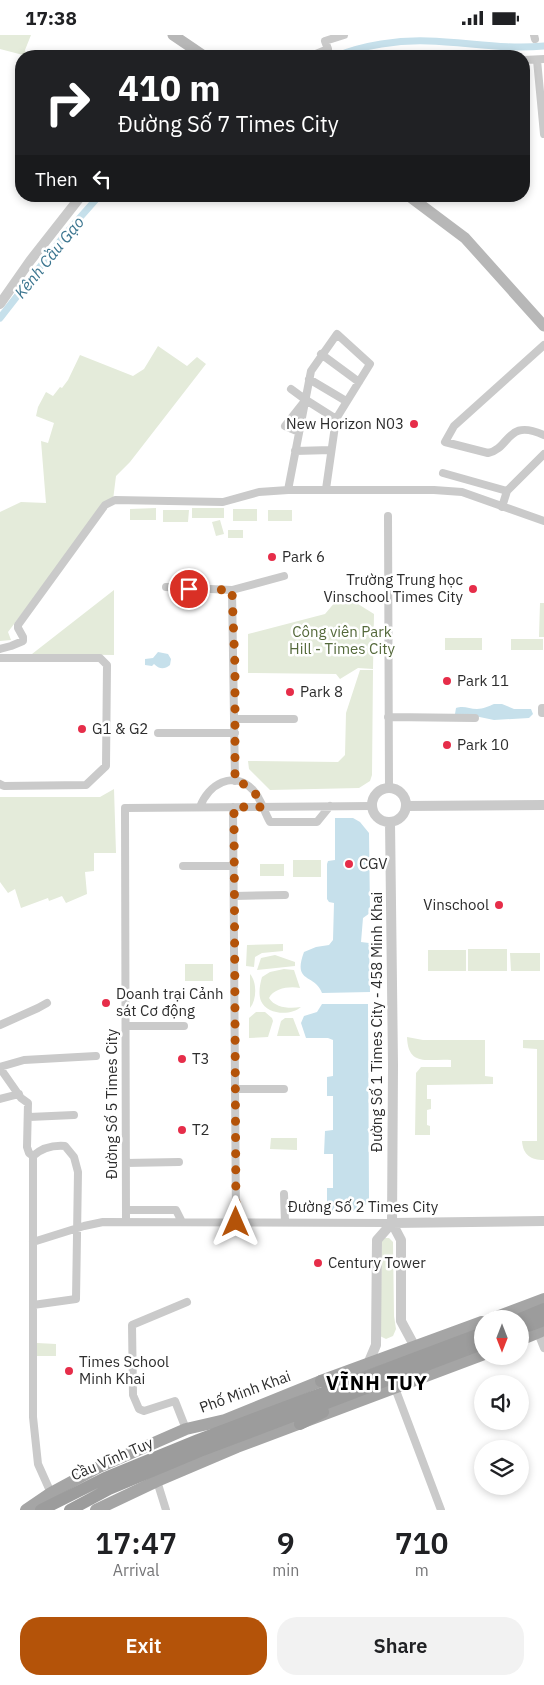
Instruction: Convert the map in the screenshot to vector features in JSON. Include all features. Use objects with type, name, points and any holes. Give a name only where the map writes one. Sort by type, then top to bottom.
[{"type":"highway","points":[[529,1320],[544,1309]]},
{"type":"highway","points":[[529,1324],[544,1320]]},
{"type":"highway","points":[[199,1446],[370,1381],[474,1336]]},
{"type":"highway","points":[[300,1424],[370,1381],[474,1347]]},
{"type":"highway","points":[[320,1381],[370,1381]]},
{"type":"highway","points":[[199,1446],[225,1420]]},
{"type":"highway","points":[[199,1446],[237,1447]]},
{"type":"highway","name":"Cầu Vĩnh Tuy","points":[[41,1510],[105,1478],[199,1446]]},
{"type":"highway","name":"Cầu Vĩnh Tuy","points":[[70,1510],[199,1446]]},
{"type":"main road","points":[[173,35],[195,50]]},
{"type":"main road","points":[[417,202],[465,238],[544,326]]},
{"type":"main road","points":[[515,1310],[544,1299]]},
{"type":"main road","name":"Phố Minh Khai","points":[[26,1510],[99,1467],[186,1429],[225,1420],[320,1381],[474,1325]]},
{"type":"main road","points":[[96,1510],[157,1481],[237,1447],[474,1358]]},
{"type":"street","points":[[326,50],[328,49],[326,41],[344,35]]},
{"type":"street","points":[[540,60],[544,134]]},
{"type":"street","points":[[0,304],[30,261],[76,202]]},
{"type":"street","points":[[288,490],[311,371],[337,335],[370,364],[336,419],[326,489]]},
{"type":"street","points":[[544,345],[454,426],[445,442],[488,453],[494,452],[510,434],[529,430],[544,435]]},
{"type":"street","points":[[322,354],[359,382]]},
{"type":"street","points":[[309,379],[346,401]]},
{"type":"street","points":[[291,389],[336,419]]},
{"type":"street","points":[[299,432],[285,426],[306,400]]},
{"type":"street","points":[[295,451],[331,450]]},
{"type":"street","points":[[502,507],[507,491],[544,454]]},
{"type":"street","points":[[443,473],[507,491]]},
{"type":"street","points":[[0,649],[23,641],[18,625],[105,505],[115,500],[223,502],[259,492],[326,489],[400,489],[462,493],[544,521]]},
{"type":"street","points":[[388,516],[389,788]]},
{"type":"street","points":[[166,587],[232,590],[284,576]]},
{"type":"street","points":[[232,590],[235,781]]},
{"type":"street","points":[[0,658],[100,659],[107,665],[106,766],[86,785],[4,786],[0,784]]},
{"type":"street","points":[[544,707],[542,707],[542,713],[544,713]]},
{"type":"street","points":[[388,717],[475,718]]},
{"type":"street","points":[[235,719],[294,719]]},
{"type":"street","points":[[158,733],[235,733]]},
{"type":"street","points":[[330,806],[317,822],[270,822],[262,807],[258,797],[252,789],[243,783],[235,781],[221,782],[211,788],[204,797],[200,807],[262,807],[330,806],[372,806]]},
{"type":"street","points":[[389,788],[401,793],[405,799],[406,806],[401,817],[390,822],[380,819],[373,811],[372,806],[373,799],[377,794],[389,788]]},
{"type":"street","points":[[406,806],[544,805]]},
{"type":"street","name":"Đường Số 5 Times City","points":[[126,1221],[125,808],[200,807]]},
{"type":"street","points":[[234,807],[236,1222]]},
{"type":"street","name":"Đường Số 1 Times City - 458 Minh Khai","points":[[390,822],[392,1223],[401,1240],[401,1321],[415,1347]]},
{"type":"street","points":[[183,867],[234,866]]},
{"type":"street","points":[[234,896],[285,895]]},
{"type":"street","points":[[0,1025],[47,1003]]},
{"type":"street","points":[[126,1026],[184,1026]]},
{"type":"street","points":[[34,1156],[29,1153],[27,1147],[28,1103],[21,1098],[0,1067],[24,1060],[96,1057]]},
{"type":"street","points":[[235,1089],[284,1089]]},
{"type":"street","points":[[0,1099],[19,1094]]},
{"type":"street","points":[[29,1117],[74,1115]]},
{"type":"street","points":[[33,1305],[76,1299],[78,1172],[74,1157],[65,1146],[54,1145],[39,1151],[34,1156],[33,1242],[33,1305],[33,1417],[38,1464],[52,1493]]},
{"type":"street","points":[[126,1163],[179,1162]]},
{"type":"street","points":[[284,1194],[284,1222]]},
{"type":"street","points":[[126,1210],[176,1210],[182,1222]]},
{"type":"street","name":"Đường Số 2 Times City","points":[[33,1242],[94,1223],[126,1221],[392,1223],[544,1221]]},
{"type":"street","points":[[368,1364],[376,1345],[377,1240],[392,1223]]},
{"type":"street","points":[[186,1429],[175,1401],[144,1411],[139,1409],[133,1395],[132,1325],[187,1302]]},
{"type":"street","points":[[541,1331],[544,1348]]},
{"type":"street","points":[[395,1388],[441,1510]]},
{"type":"street","points":[[157,1481],[166,1510]]},
{"type":"green space","points":[[0,35],[31,35],[25,50],[15,50],[15,53],[0,49]]},
{"type":"green space","points":[[158,346],[187,366],[197,357],[206,364],[130,462],[116,476],[113,500],[105,504],[8,632],[11,640],[0,641],[0,512],[21,502],[46,503],[41,441],[48,443],[54,423],[36,416],[38,407],[46,392],[53,396],[60,387],[62,388],[80,355],[133,376],[144,369]]},
{"type":"green space","points":[[156,508],[156,520],[130,520],[130,509]]},
{"type":"green space","points":[[192,508],[224,508],[224,518],[192,518]]},
{"type":"green space","points":[[233,509],[257,509],[257,521],[233,521]]},
{"type":"green space","points":[[163,510],[189,510],[188,522],[163,522]]},
{"type":"green space","points":[[268,510],[292,510],[292,521],[268,521]]},
{"type":"green space","points":[[220,520],[224,534],[216,536],[212,522]]},
{"type":"green space","points":[[228,530],[243,530],[243,538],[228,538]]},
{"type":"green space","points":[[114,590],[114,655],[32,654]]},
{"type":"green space","name":"Công viên Park Hill - Times City","points":[[342,594],[374,614],[373,669],[358,668],[340,679],[336,674],[248,673],[248,634],[325,614]]},
{"type":"green space","points":[[540,603],[544,603],[544,637],[539,637]]},
{"type":"green space","points":[[445,638],[482,638],[482,650],[445,650]]},
{"type":"green space","points":[[511,639],[543,639],[543,650],[511,650]]},
{"type":"green space","points":[[360,670],[373,670],[372,775],[370,781],[359,788],[270,790],[249,769],[248,761],[338,762],[345,755],[346,713]]},
{"type":"green space","points":[[114,789],[116,853],[94,853],[94,871],[85,872],[87,894],[66,903],[62,896],[49,901],[48,898],[21,908],[15,889],[8,893],[0,882],[0,797],[100,797]]},
{"type":"green space","points":[[293,860],[321,860],[321,877],[293,877]]},
{"type":"green space","points":[[260,864],[284,864],[284,876],[260,876]]},
{"type":"green space","points":[[283,944],[283,951],[262,953],[255,957],[254,967],[246,966],[247,945]]},
{"type":"green space","points":[[468,949],[507,949],[507,971],[468,971]]},
{"type":"green space","points":[[428,950],[466,950],[466,971],[428,971]]},
{"type":"green space","points":[[510,953],[540,953],[540,971],[511,971]]},
{"type":"green space","points":[[275,955],[295,962],[295,966],[257,970],[261,958]]},
{"type":"green space","points":[[185,964],[213,964],[213,981],[185,981]]},
{"type":"green space","points":[[284,969],[294,970],[300,988],[283,989],[275,992],[269,998],[275,1004],[283,1007],[301,1007],[291,1012],[280,1013],[264,1006],[260,998],[260,989],[262,977],[270,972]]},
{"type":"green space","points":[[250,974],[254,981],[255,991],[254,1000],[250,1008]]},
{"type":"green space","points":[[256,1012],[265,1012],[272,1018],[273,1021],[268,1037],[249,1038],[249,1018]]},
{"type":"green space","points":[[285,1018],[293,1018],[300,1036],[277,1036],[281,1021]]},
{"type":"green space","points":[[407,1037],[423,1040],[485,1040],[485,1076],[493,1077],[493,1084],[427,1085],[427,1099],[431,1099],[431,1109],[427,1110],[427,1125],[430,1126],[430,1135],[415,1135],[416,1073],[421,1067],[451,1067],[451,1060],[428,1060],[416,1057],[408,1047]]},
{"type":"green space","points":[[523,1040],[544,1040],[544,1160],[528,1156],[522,1141],[537,1141],[537,1049],[523,1048]]},
{"type":"green space","points":[[271,1138],[297,1138],[297,1150],[270,1149]]},
{"type":"green space","points":[[385,1238],[389,1238],[393,1242],[394,1316],[396,1329],[393,1336],[386,1339],[380,1336],[382,1241]]},
{"type":"green space","points":[[37,1343],[56,1344],[56,1356],[37,1356]]},
{"type":"water","points":[[158,652],[168,654],[171,659],[170,665],[162,668],[154,664],[152,666],[145,665],[145,659],[153,658]]},
{"type":"water","points":[[494,704],[502,704],[514,709],[531,709],[533,714],[529,718],[494,720],[470,715],[461,717],[455,714],[456,708],[459,707],[479,709]]},
{"type":"water","points":[[335,818],[353,818],[360,822],[369,833],[370,913],[363,918],[361,942],[369,943],[370,992],[322,993],[315,983],[303,974],[301,969],[304,952],[316,947],[329,945],[333,940],[334,903],[329,902],[327,899],[327,864],[328,861],[335,860]]},
{"type":"water","points":[[322,1004],[368,1004],[369,1201],[360,1208],[350,1211],[327,1211],[327,1188],[333,1188],[333,1154],[324,1154],[325,1131],[333,1130],[333,1096],[327,1096],[327,1077],[333,1076],[333,1040],[328,1038],[306,1038],[301,1023],[304,1016],[317,1012]]},
{"type":"waterway","name":"Kênh Cầu Gạo","points":[[355,50],[405,41],[515,47],[544,46]]},
{"type":"waterway","name":"Kênh Cầu Gạo","points":[[0,318],[68,231],[94,202]]},
{"type":"place","name":"New Horizon N03","points":[[414,424]]},
{"type":"place","name":"Park 6","points":[[272,557]]},
{"type":"place","name":"Trường Trung học Vinschool Times City","points":[[473,589]]},
{"type":"place","name":"Park 11","points":[[447,681]]},
{"type":"place","name":"Park 8","points":[[290,692]]},
{"type":"place","name":"G1 & G2","points":[[82,729]]},
{"type":"place","name":"Park 10","points":[[447,745]]},
{"type":"place","name":"CGV","points":[[349,864]]},
{"type":"place","name":"Vinschool","points":[[499,905]]},
{"type":"place","name":"Doanh trại Cảnh sát Cơ động","points":[[106,1003]]},
{"type":"place","name":"T3","points":[[182,1059]]},
{"type":"place","name":"T2","points":[[182,1130]]},
{"type":"place","name":"Century Tower","points":[[318,1263]]},
{"type":"place","name":"Times School Minh Khai","points":[[69,1371]]},
{"type":"district","name":"VĨNH TUY","points":[[377,1383]]},
{"type":"route","points":[[189,589],[232,590],[235,667],[235,781],[243,783],[252,789],[262,807],[234,807],[236,1222]]}]
